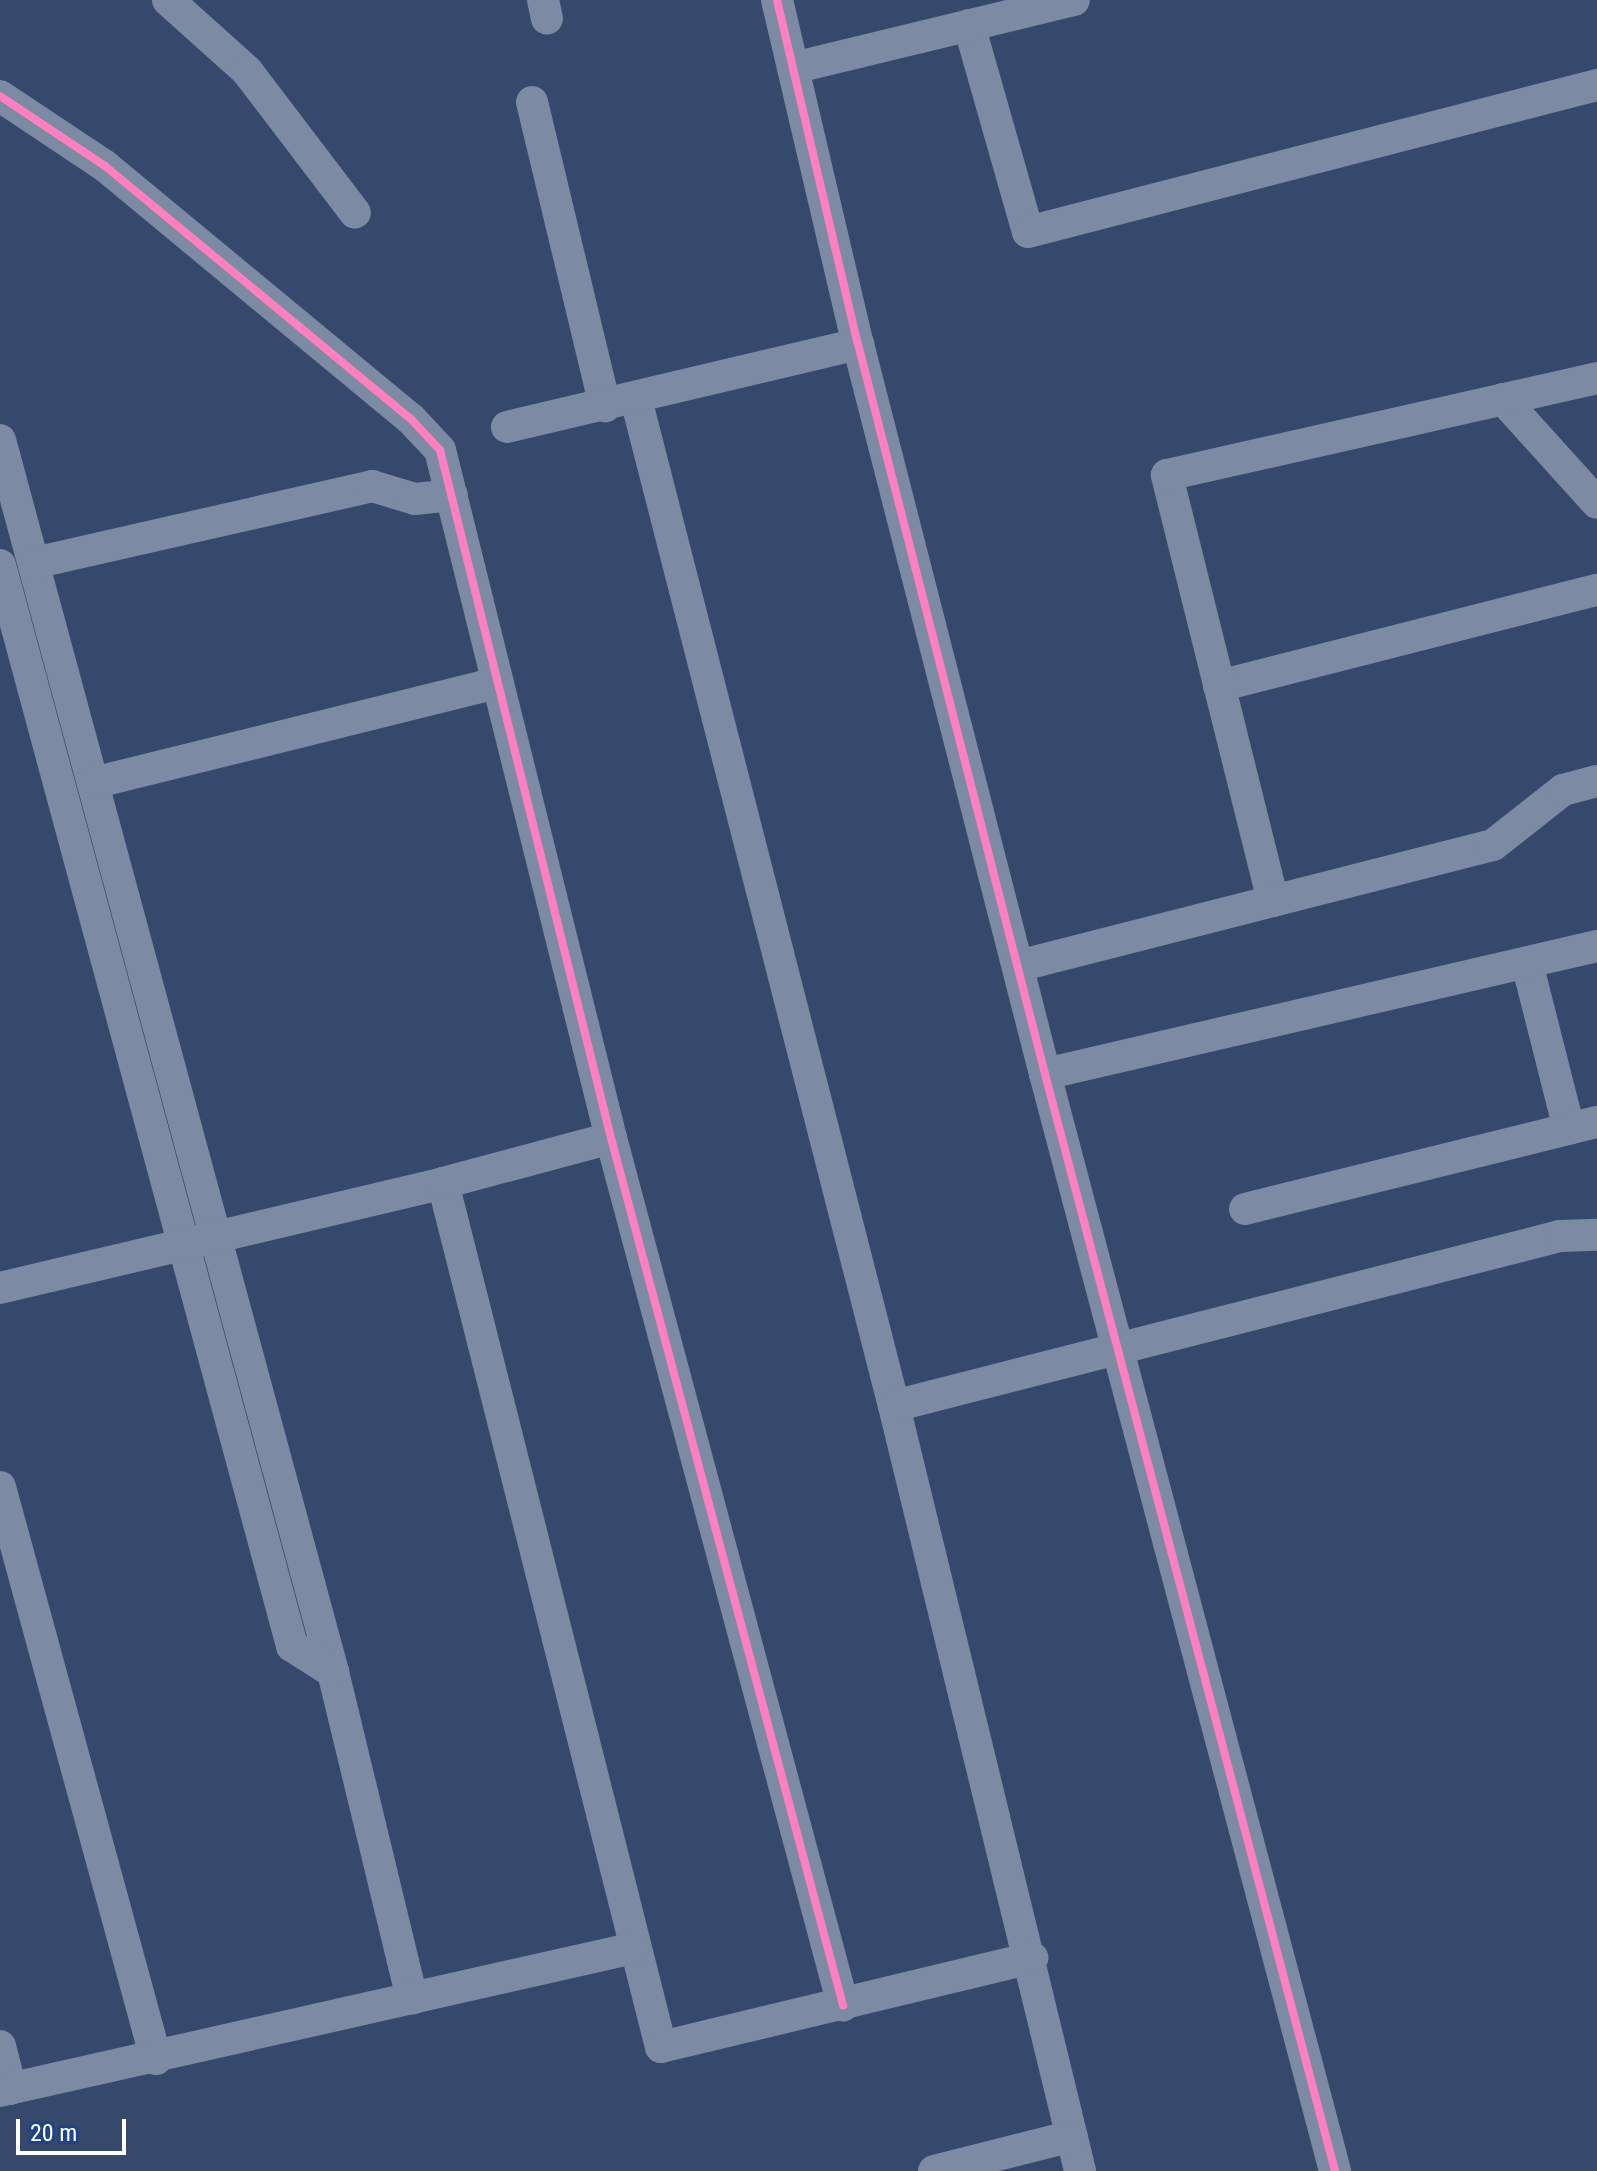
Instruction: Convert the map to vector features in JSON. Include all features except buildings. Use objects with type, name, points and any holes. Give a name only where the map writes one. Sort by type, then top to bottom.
[{"type":"street","points":[[168,0],[247,71],[355,213]]},
{"type":"street","points":[[777,0],[858,344],[1045,1074],[1335,2171]]},
{"type":"street","points":[[793,68],[1074,0]]},
{"type":"street","points":[[969,25],[1028,232],[1597,85]]},
{"type":"street","points":[[0,96],[105,166],[411,419],[440,450],[611,1138],[843,2005]]},
{"type":"street","points":[[532,102],[620,402],[894,1406],[1032,1958],[1080,2171]]},
{"type":"street","points":[[507,427],[858,344]]},
{"type":"street","points":[[1273,901],[1167,475],[1597,378]]},
{"type":"street","points":[[1503,399],[1597,503]]},
{"type":"street","points":[[0,440],[333,1672],[412,1999]]},
{"type":"street","points":[[34,563],[372,486],[415,499],[452,495]]},
{"type":"street","points":[[0,565],[181,1245],[292,1646],[333,1672]]},
{"type":"street","points":[[1219,686],[1597,590]]},
{"type":"street","points":[[93,783],[498,683]]},
{"type":"street","points":[[1018,966],[1493,845],[1563,790],[1597,781]]},
{"type":"street","points":[[1045,1074],[1597,946]]},
{"type":"street","points":[[1245,1209],[1583,1125],[1527,963]]},
{"type":"street","points":[[0,1288],[443,1183],[611,1138]]},
{"type":"street","points":[[443,1183],[661,2047],[1032,1958]]},
{"type":"street","points":[[894,1406],[1560,1236],[1597,1235]]},
{"type":"street","points":[[0,1487],[8,1546],[156,2059]]},
{"type":"street","points":[[0,2046],[5,2090],[156,2059],[634,1948]]},
{"type":"street","points":[[934,2171],[1072,2136]]},
{"type":"cycle path","points":[[777,0],[858,344],[1045,1074],[1335,2171]]},
{"type":"cycle path","points":[[0,96],[105,166],[411,419],[440,450],[611,1138],[843,2005]]}]
